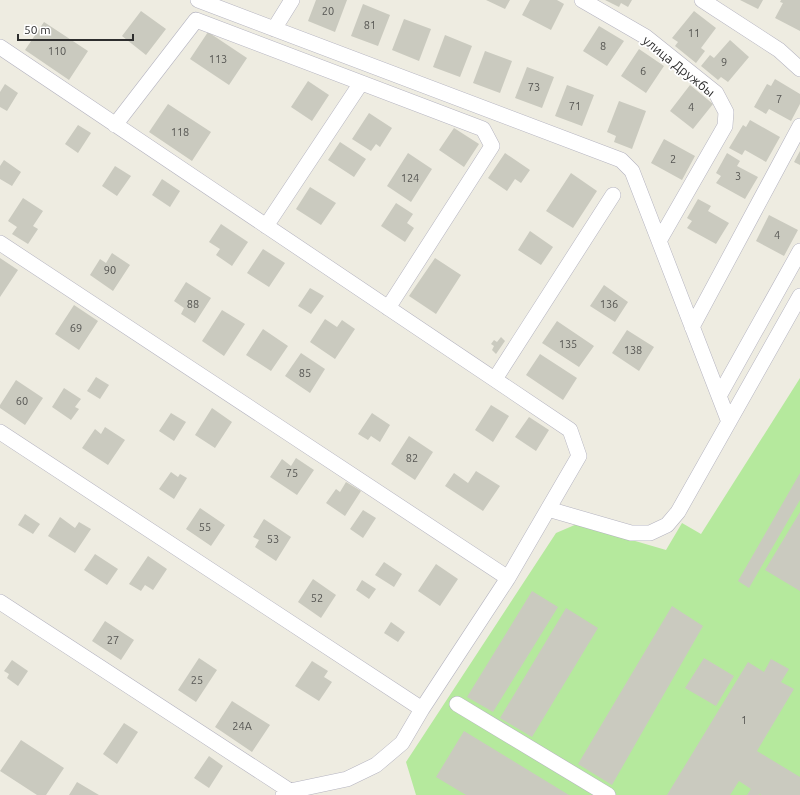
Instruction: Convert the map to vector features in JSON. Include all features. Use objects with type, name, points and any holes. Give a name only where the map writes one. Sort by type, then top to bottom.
[{"type":"street","points":[[199,0],[621,160],[632,171],[729,422]]},
{"type":"street","points":[[274,29],[292,0]]},
{"type":"street","name":"улица Дружбы","points":[[582,0],[646,37],[716,93],[726,112],[725,126],[660,241]]},
{"type":"street","points":[[702,0],[779,50],[800,69]]},
{"type":"street","points":[[115,124],[196,20],[483,129],[492,146],[388,308]]},
{"type":"street","points":[[0,47],[570,430],[579,456],[508,578],[422,709],[402,743],[376,765],[347,779],[287,793],[0,602]]},
{"type":"street","points":[[266,226],[361,82]]},
{"type":"street","points":[[692,327],[800,126]]},
{"type":"street","points":[[495,379],[613,195]]},
{"type":"street","points":[[0,242],[508,578]]},
{"type":"street","points":[[718,396],[800,251]]},
{"type":"street","points":[[548,510],[631,532],[650,533],[667,525],[678,512],[800,296]]},
{"type":"street","points":[[0,432],[422,709]]},
{"type":"street","points":[[457,704],[608,795]]},
{"type":"green space","points":[[800,378],[800,795],[416,795],[406,762],[556,533],[577,524],[666,550],[682,523],[701,534]]},
{"type":"building","points":[[316,0],[347,0],[335,32],[308,21]]},
{"type":"building","points":[[486,0],[510,0],[505,9]]},
{"type":"building","points":[[530,0],[557,0],[564,4],[551,30],[522,15]]},
{"type":"building","points":[[605,0],[632,0],[628,7],[621,3],[619,7]]},
{"type":"building","points":[[740,0],[763,0],[758,9]]},
{"type":"building","points":[[781,0],[800,0],[800,31],[775,18],[783,3],[780,2]]},
{"type":"building","points":[[363,4],[390,15],[378,46],[351,36]]},
{"type":"building","points":[[141,11],[166,29],[146,55],[122,36]]},
{"type":"building","points":[[694,11],[716,28],[701,48],[705,51],[696,63],[675,46],[678,42],[672,38]]},
{"type":"building","points":[[404,19],[431,29],[419,61],[392,50]]},
{"type":"building","points":[[44,22],[88,51],[69,80],[25,50]]},
{"type":"building","points":[[599,26],[624,41],[607,66],[583,51]]},
{"type":"building","points":[[208,32],[247,58],[229,85],[190,59]]},
{"type":"building","points":[[445,35],[472,46],[460,77],[433,67]]},
{"type":"building","points":[[730,40],[749,57],[728,82],[721,77],[718,80],[701,66],[710,55],[714,58]]},
{"type":"building","points":[[639,49],[664,66],[646,93],[621,76]]},
{"type":"building","points":[[485,51],[512,61],[500,93],[473,83]]},
{"type":"building","points":[[527,67],[554,77],[542,108],[515,98]]},
{"type":"building","points":[[775,79],[800,94],[800,104],[791,121],[769,109],[766,114],[754,107],[767,84],[771,86]]},
{"type":"building","points":[[308,81],[329,95],[312,121],[291,107]]},
{"type":"building","points":[[5,84],[18,93],[7,111],[0,107],[0,92]]},
{"type":"building","points":[[567,85],[594,95],[582,126],[555,116]]},
{"type":"building","points":[[690,85],[713,104],[693,129],[670,111]]},
{"type":"building","points":[[619,101],[646,111],[632,149],[614,142],[616,136],[607,132]]},
{"type":"building","points":[[168,104],[211,132],[192,161],[149,132]]},
{"type":"building","points":[[369,113],[392,128],[380,147],[376,144],[371,151],[352,139]]},
{"type":"building","points":[[750,120],[780,137],[766,162],[745,150],[742,155],[729,148],[743,125],[746,127]]},
{"type":"building","points":[[78,125],[91,133],[78,153],[65,144]]},
{"type":"building","points":[[454,128],[479,144],[464,167],[439,150]]},
{"type":"building","points":[[664,139],[695,156],[682,180],[651,163]]},
{"type":"building","points":[[340,142],[366,159],[354,177],[328,160]]},
{"type":"building","points":[[800,151],[800,165],[794,162]]},
{"type":"building","points":[[408,153],[432,169],[411,202],[387,186]]},
{"type":"building","points":[[505,153],[530,170],[521,183],[515,179],[507,191],[488,178]]},
{"type":"building","points":[[727,153],[740,161],[737,166],[758,177],[745,199],[716,183],[721,176],[716,173]]},
{"type":"building","points":[[4,160],[21,172],[12,186],[0,179],[0,166]]},
{"type":"building","points":[[115,166],[131,176],[117,196],[102,186]]},
{"type":"building","points":[[571,173],[597,191],[573,228],[546,211]]},
{"type":"building","points":[[162,179],[180,191],[170,207],[152,195]]},
{"type":"building","points":[[310,187],[336,203],[321,225],[296,209]]},
{"type":"building","points":[[23,198],[43,211],[33,226],[38,229],[28,244],[12,234],[17,227],[8,221]]},
{"type":"building","points":[[698,199],[711,206],[708,211],[729,223],[716,244],[687,228],[692,221],[687,218]]},
{"type":"building","points":[[396,203],[413,214],[407,223],[414,228],[405,242],[381,226]]},
{"type":"building","points":[[769,215],[798,230],[784,256],[756,241]]},
{"type":"building","points":[[221,224],[248,242],[232,266],[216,255],[220,249],[209,242]]},
{"type":"building","points":[[530,231],[553,247],[541,265],[518,250]]},
{"type":"building","points":[[263,249],[285,263],[269,287],[247,273]]},
{"type":"building","points":[[112,253],[130,265],[113,291],[90,275],[100,259],[106,263]]},
{"type":"building","points":[[0,258],[18,270],[0,297]]},
{"type":"building","points":[[435,258],[461,275],[436,314],[409,296]]},
{"type":"building","points":[[186,282],[211,298],[195,323],[181,314],[184,308],[174,301]]},
{"type":"building","points":[[604,285],[628,302],[615,322],[590,306]]},
{"type":"building","points":[[310,288],[324,296],[311,314],[298,306]]},
{"type":"building","points":[[74,305],[98,321],[79,350],[55,334]]},
{"type":"building","points":[[222,310],[245,324],[224,356],[202,341]]},
{"type":"building","points":[[325,319],[337,327],[342,320],[355,329],[335,359],[310,342]]},
{"type":"building","points":[[557,321],[594,346],[579,367],[542,343]]},
{"type":"building","points":[[263,329],[288,346],[271,371],[246,355]]},
{"type":"building","points":[[627,330],[654,347],[639,371],[612,353]]},
{"type":"building","points":[[501,337],[505,341],[496,354],[492,350],[494,346],[491,344],[494,340],[497,342]]},
{"type":"building","points":[[301,353],[325,369],[310,393],[285,376]]},
{"type":"building","points":[[540,354],[577,378],[563,400],[526,375]]},
{"type":"building","points":[[96,377],[109,385],[100,399],[87,391]]},
{"type":"building","points":[[16,380],[43,398],[25,425],[0,408],[0,405]]},
{"type":"building","points":[[64,388],[81,399],[75,407],[79,409],[71,420],[52,407]]},
{"type":"building","points":[[491,405],[509,416],[493,442],[475,430]]},
{"type":"building","points":[[212,408],[232,422],[215,448],[195,435]]},
{"type":"building","points":[[171,413],[186,422],[174,441],[159,431]]},
{"type":"building","points":[[372,413],[390,425],[380,442],[371,436],[368,440],[358,434]]},
{"type":"building","points":[[529,417],[549,430],[536,451],[515,437]]},
{"type":"building","points":[[105,427],[125,440],[108,465],[82,448],[95,429],[101,434]]},
{"type":"building","points":[[409,436],[433,452],[415,480],[391,464]]},
{"type":"building","points":[[296,458],[314,470],[297,495],[270,477],[282,459],[291,466]]},
{"type":"building","points":[[476,471],[500,486],[483,511],[445,486],[454,473],[468,483]]},
{"type":"building","points":[[171,472],[178,477],[180,474],[187,478],[174,499],[159,489]]},
{"type":"building","points":[[800,473],[800,500],[749,588],[738,581]]},
{"type":"building","points":[[346,482],[361,491],[345,516],[326,503],[336,489],[340,492]]},
{"type":"building","points":[[200,508],[225,525],[211,546],[186,529]]},
{"type":"building","points":[[363,510],[376,518],[363,538],[350,529]]},
{"type":"building","points":[[800,512],[800,591],[765,570]]},
{"type":"building","points":[[25,514],[40,524],[33,534],[18,525]]},
{"type":"building","points":[[60,517],[75,528],[79,522],[91,529],[75,553],[48,536]]},
{"type":"building","points":[[264,519],[291,537],[276,561],[255,547],[259,540],[253,537]]},
{"type":"building","points":[[95,554],[118,569],[107,585],[84,570]]},
{"type":"building","points":[[148,556],[167,569],[153,590],[145,585],[141,591],[129,584]]},
{"type":"building","points":[[384,562],[402,574],[394,587],[375,575]]},
{"type":"building","points":[[436,564],[458,579],[440,606],[418,591]]},
{"type":"building","points":[[313,579],[336,595],[321,618],[298,602]]},
{"type":"building","points":[[362,580],[376,589],[369,599],[356,590]]},
{"type":"building","points":[[532,591],[558,607],[493,712],[467,697]]},
{"type":"building","points":[[672,606],[703,626],[612,785],[578,764]]},
{"type":"building","points":[[566,608],[598,628],[532,737],[500,718]]},
{"type":"building","points":[[105,621],[134,640],[121,660],[92,641]]},
{"type":"building","points":[[391,622],[405,632],[398,642],[384,633]]},
{"type":"building","points":[[199,658],[217,670],[196,702],[178,690]]},
{"type":"building","points":[[704,658],[734,676],[716,706],[685,688]]},
{"type":"building","points":[[771,659],[789,669],[781,682],[794,689],[757,751],[800,777],[800,795],[747,795],[751,789],[739,781],[730,795],[667,795],[748,662],[764,672]]},
{"type":"building","points":[[12,660],[28,671],[18,686],[7,678],[9,674],[4,671]]},
{"type":"building","points":[[312,661],[328,671],[324,677],[332,682],[319,701],[295,686]]},
{"type":"building","points":[[232,701],[270,725],[252,752],[215,727]]},
{"type":"building","points":[[124,723],[138,732],[117,764],[103,754]]},
{"type":"building","points":[[464,731],[569,795],[466,795],[436,777]]},
{"type":"building","points":[[21,740],[64,768],[46,795],[37,795],[0,771]]},
{"type":"building","points":[[209,756],[223,766],[209,788],[194,778]]},
{"type":"building","points":[[77,782],[99,795],[69,795]]}]
